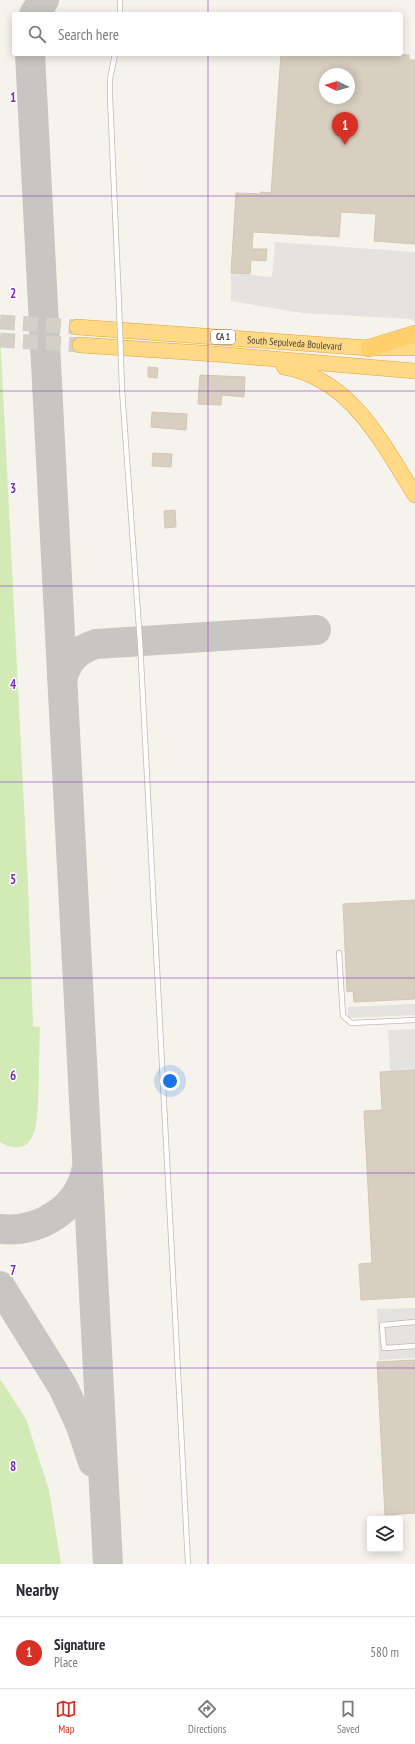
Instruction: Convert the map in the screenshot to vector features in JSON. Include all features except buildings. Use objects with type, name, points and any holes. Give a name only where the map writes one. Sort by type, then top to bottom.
[{"type":"highway","name":"South Sepulveda Boulevard","points":[[77,327],[369,348],[415,348]]},
{"type":"highway","points":[[369,348],[415,334]]},
{"type":"highway","name":"South Sepulveda Boulevard","points":[[80,346],[216,354],[415,371]]},
{"type":"highway","points":[[216,354],[298,370],[323,381],[348,399],[372,426],[415,495]]},
{"type":"lane","points":[[120,0],[120,12]]},
{"type":"lane","points":[[115,56],[110,79],[110,96],[122,389],[140,642],[188,1564]]},
{"type":"lane","points":[[339,953],[343,1016],[351,1023],[415,1020]]},
{"type":"lane","points":[[415,1322],[382,1325],[384,1348],[415,1346]]},
{"type":"green space","points":[[0,332],[28,884],[33,1026],[40,1027],[37,1120],[30,1140],[27,1144],[19,1147],[5,1145],[0,1142]]},
{"type":"green space","points":[[0,1379],[26,1419],[49,1490],[61,1564],[0,1564]]},
{"type":"shaded area","points":[[275,242],[415,252],[415,323],[411,319],[302,313],[231,301],[231,273],[272,277]]},
{"type":"shaded area","points":[[415,1004],[415,1015],[348,1018],[348,1007]]},
{"type":"shaded area","points":[[415,1029],[415,1070],[390,1071],[388,1030]]},
{"type":"shaded area","points":[[415,1308],[415,1358],[379,1360],[377,1309]]},
{"type":"taxiway","points":[[35,12],[44,0]]},
{"type":"taxiway","points":[[30,56],[108,1564]]},
{"type":"taxiway","points":[[62,680],[70,661],[83,649],[96,644],[316,630]]},
{"type":"taxiway","points":[[0,1229],[29,1227],[56,1215],[67,1206],[76,1195],[83,1182],[87,1167]]},
{"type":"taxiway","points":[[0,1286],[63,1387],[81,1426],[93,1462]]},
{"type":"tunnel","points":[[0,322],[77,327]]},
{"type":"tunnel","points":[[0,340],[80,345]]},
{"type":"place","name":"Signature","points":[[345,145]]}]
